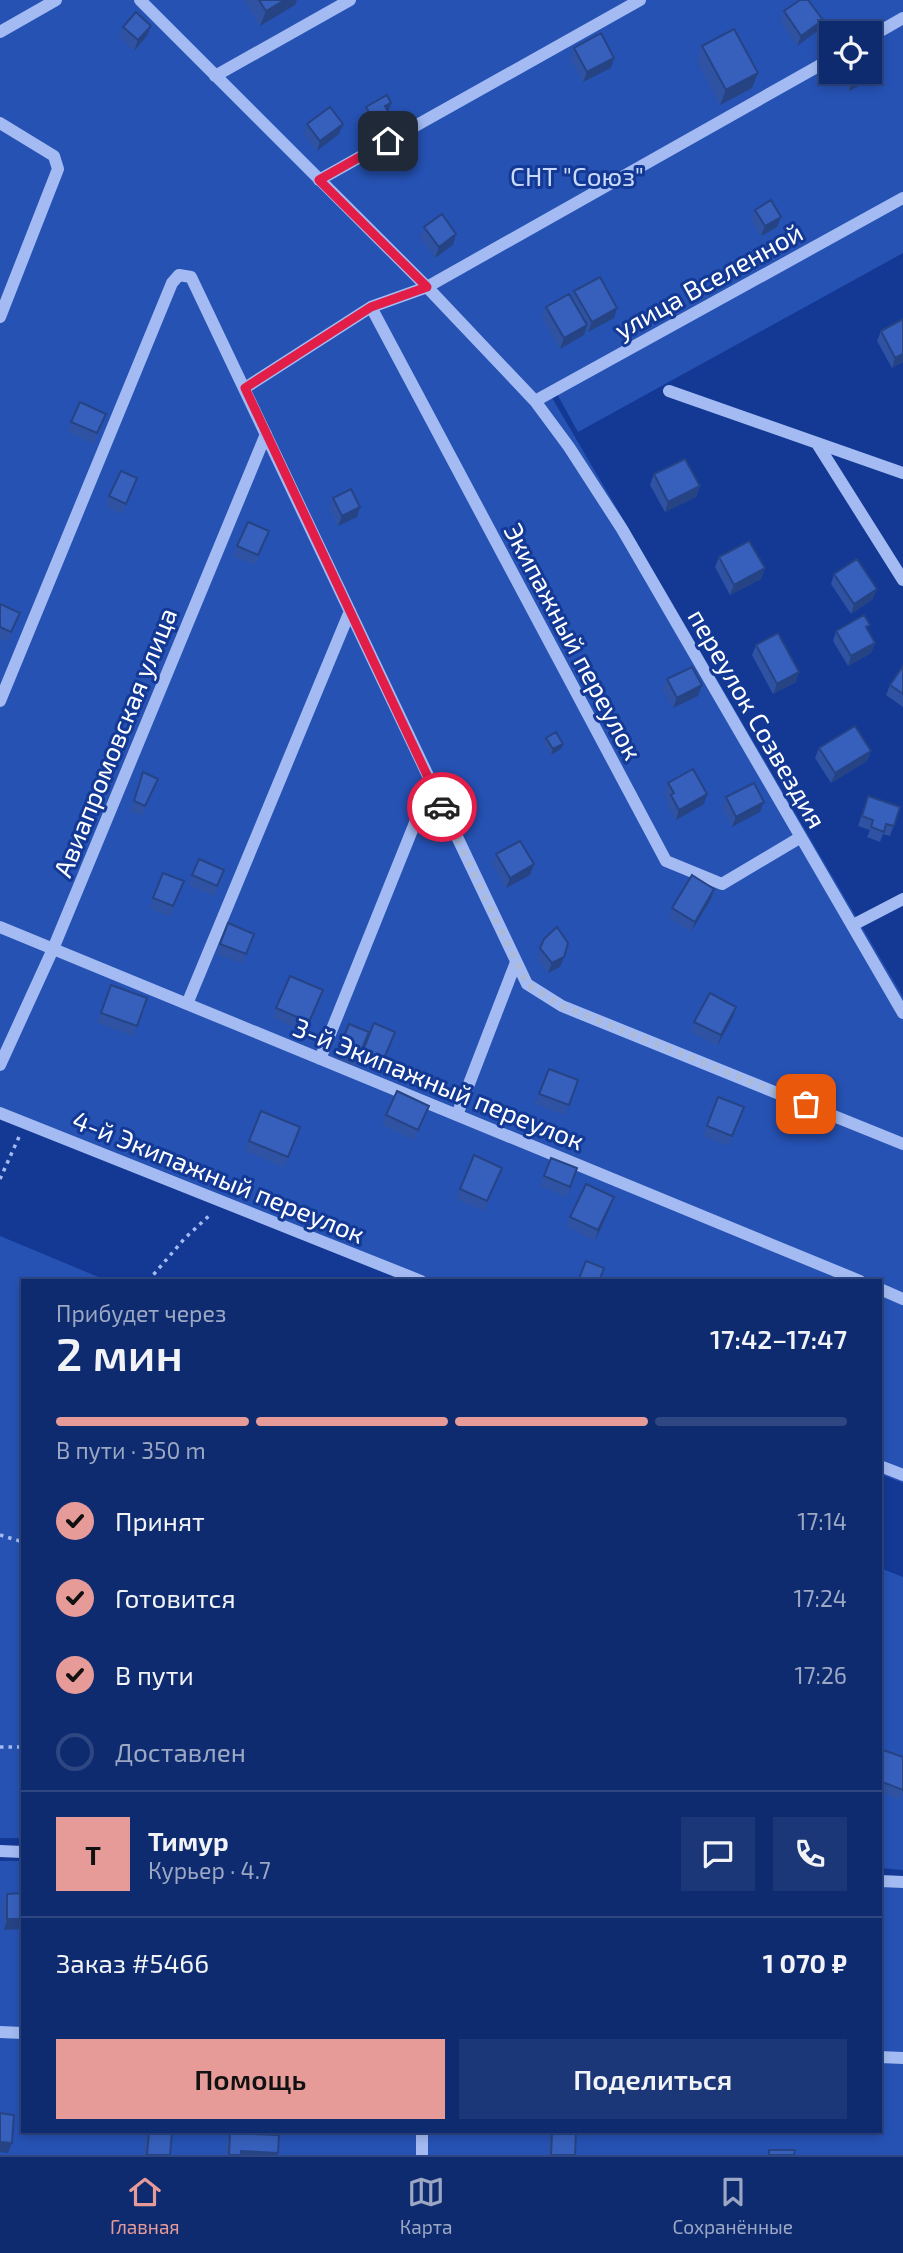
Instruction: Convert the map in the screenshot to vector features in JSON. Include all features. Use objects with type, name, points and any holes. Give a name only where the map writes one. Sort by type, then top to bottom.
[{"type":"street","points":[[0,32],[56,0]]},
{"type":"street","name":"переулок Созвездия","points":[[140,0],[427,287],[535,401],[569,447],[622,530],[903,1013]]},
{"type":"street","points":[[215,76],[350,0]]},
{"type":"street","points":[[319,180],[640,0]]},
{"type":"street","points":[[882,30],[903,18]]},
{"type":"street","points":[[245,388],[371,307],[427,287],[819,66]]},
{"type":"street","points":[[0,123],[54,156],[58,169],[0,317]]},
{"type":"street","name":"улица Вселенной","points":[[535,401],[903,198]]},
{"type":"street","points":[[0,701],[172,283],[179,275],[191,277],[527,984],[562,1006],[903,1144]]},
{"type":"street","name":"Экипажный переулок","points":[[371,307],[666,861],[722,884],[801,837]]},
{"type":"street","points":[[669,391],[903,473]]},
{"type":"street","name":"Авиапромовская улица","points":[[0,1065],[53,949],[266,434]]},
{"type":"street","points":[[818,445],[903,580]]},
{"type":"street","points":[[187,1004],[350,611]]},
{"type":"street","points":[[320,1059],[431,783]]},
{"type":"street","points":[[853,925],[903,899]]},
{"type":"street","name":"3-й Экипажный переулок","points":[[0,928],[855,1279]]},
{"type":"street","points":[[457,1115],[516,962]]},
{"type":"street","name":"4-й Экипажный переулок","points":[[0,1113],[416,1279]]},
{"type":"street","points":[[882,1290],[903,1299]]},
{"type":"street","points":[[882,1467],[903,1475]]},
{"type":"street","points":[[0,1851],[21,1852]]},
{"type":"street","points":[[882,1881],[903,1882]]},
{"type":"street","points":[[0,2032],[21,2033]]},
{"type":"street","points":[[882,2057],[903,2058]]},
{"type":"street","points":[[422,2133],[422,2155]]},
{"type":"path","points":[[0,1179],[25,1124]]},
{"type":"path","points":[[150,1279],[185,1238],[223,1203]]},
{"type":"path","points":[[0,1535],[21,1541]]},
{"type":"path","points":[[0,1747],[21,1747]]},
{"type":"green space","name":"СНТ \"Союз\"","points":[[0,0],[903,0],[903,194],[548,391],[903,997],[903,1483],[882,1475],[882,1279],[401,1279],[0,1116]]},
{"type":"green space","points":[[903,205],[903,253],[578,432],[557,394]]},
{"type":"green space","points":[[0,1236],[103,1279],[21,1279],[21,1838],[0,1838]]},
{"type":"green space","points":[[882,1569],[903,1577],[903,1870],[882,1868]]},
{"type":"green space","points":[[0,1861],[21,1861],[21,2133],[882,2133],[882,1885],[903,1886],[903,2155],[0,2155]]},
{"type":"building","points":[[259,0],[285,0],[266,11]]},
{"type":"building","points":[[800,0],[808,0],[823,20],[801,36],[784,11]]},
{"type":"building","points":[[136,12],[151,26],[138,40],[123,27]]},
{"type":"building","points":[[734,29],[758,73],[726,90],[702,46]]},
{"type":"building","points":[[601,33],[614,58],[587,72],[574,48]]},
{"type":"building","points":[[387,95],[391,103],[385,106],[389,114],[375,122],[366,107]]},
{"type":"building","points":[[330,107],[343,124],[320,141],[307,124]]},
{"type":"building","points":[[771,200],[781,217],[765,226],[755,210]]},
{"type":"building","points":[[442,214],[456,234],[439,247],[424,227]]},
{"type":"building","points":[[600,277],[617,308],[592,322],[574,291]]},
{"type":"building","points":[[569,294],[587,325],[564,338],[546,307]]},
{"type":"building","points":[[903,319],[903,354],[895,358],[881,331]]},
{"type":"building","points":[[80,402],[106,414],[97,433],[71,422]]},
{"type":"building","points":[[685,459],[700,486],[668,502],[654,474]]},
{"type":"building","points":[[121,471],[137,478],[126,504],[109,496]]},
{"type":"building","points":[[351,489],[360,507],[342,516],[333,498]]},
{"type":"building","points":[[248,522],[269,531],[258,555],[237,546]]},
{"type":"building","points":[[749,541],[765,568],[734,585],[719,557]]},
{"type":"building","points":[[857,559],[877,589],[854,604],[834,574]]},
{"type":"building","points":[[0,604],[20,613],[11,632],[0,627]]},
{"type":"building","points":[[864,615],[870,625],[866,627],[875,643],[851,656],[836,631]]},
{"type":"building","points":[[778,633],[799,672],[777,684],[756,645]]},
{"type":"building","points":[[903,666],[903,694],[890,685]]},
{"type":"building","points":[[692,667],[702,685],[677,698],[667,679]]},
{"type":"building","points":[[855,726],[871,751],[835,773],[819,748]]},
{"type":"building","points":[[556,732],[563,744],[553,749],[546,738]]},
{"type":"building","points":[[693,769],[707,794],[679,810],[668,783]]},
{"type":"building","points":[[143,772],[158,779],[145,806],[134,801]]},
{"type":"building","points":[[754,783],[764,802],[736,817],[726,797]]},
{"type":"building","points":[[868,796],[900,807],[894,826],[886,824],[884,832],[871,827],[873,820],[862,816]]},
{"type":"building","points":[[429,809],[447,817],[439,835],[421,827]]},
{"type":"building","points":[[520,841],[534,864],[510,878],[496,854]]},
{"type":"building","points":[[199,859],[224,870],[217,886],[192,875]]},
{"type":"building","points":[[163,873],[184,881],[173,906],[153,898]]},
{"type":"building","points":[[692,875],[714,889],[695,922],[672,908]]},
{"type":"building","points":[[228,923],[254,934],[246,954],[220,944]]},
{"type":"building","points":[[557,927],[568,943],[564,957],[552,963],[540,948],[544,939]]},
{"type":"building","points":[[290,976],[323,990],[309,1022],[276,1008]]},
{"type":"building","points":[[111,985],[147,998],[137,1026],[101,1013]]},
{"type":"building","points":[[710,993],[736,1007],[721,1035],[694,1022]]},
{"type":"building","points":[[374,1023],[395,1032],[383,1061],[362,1053]]},
{"type":"building","points":[[349,1024],[369,1032],[359,1056],[339,1048]]},
{"type":"building","points":[[549,1069],[578,1080],[569,1105],[539,1094]]},
{"type":"building","points":[[397,1091],[429,1106],[418,1130],[386,1115]]},
{"type":"building","points":[[718,1097],[744,1107],[732,1136],[707,1126]]},
{"type":"building","points":[[261,1111],[300,1127],[288,1157],[249,1141]]},
{"type":"building","points":[[474,1155],[502,1168],[487,1201],[460,1189]]},
{"type":"building","points":[[551,1158],[577,1168],[570,1187],[544,1176]]},
{"type":"building","points":[[586,1184],[614,1197],[598,1230],[570,1217]]},
{"type":"building","points":[[586,1261],[604,1268],[600,1279],[579,1279]]},
{"type":"building","points":[[883,1750],[903,1757],[903,1790],[882,1782]]},
{"type":"building","points":[[21,1893],[21,1919],[7,1919],[7,1894]]},
{"type":"building","points":[[0,2113],[14,2115],[12,2143],[0,2142]]},
{"type":"building","points":[[149,2133],[172,2133],[170,2155],[147,2155]]},
{"type":"building","points":[[230,2133],[279,2135],[278,2153],[241,2151],[241,2155],[229,2155]]},
{"type":"building","points":[[552,2133],[576,2133],[575,2155],[551,2155]]},
{"type":"building","points":[[769,2150],[795,2150],[794,2155],[769,2155]]},
{"type":"way so far","points":[[442,807],[527,984],[540,995],[806,1104]]},
{"type":"route","points":[[388,141],[319,180],[427,287],[371,307],[245,388],[442,807]]}]
